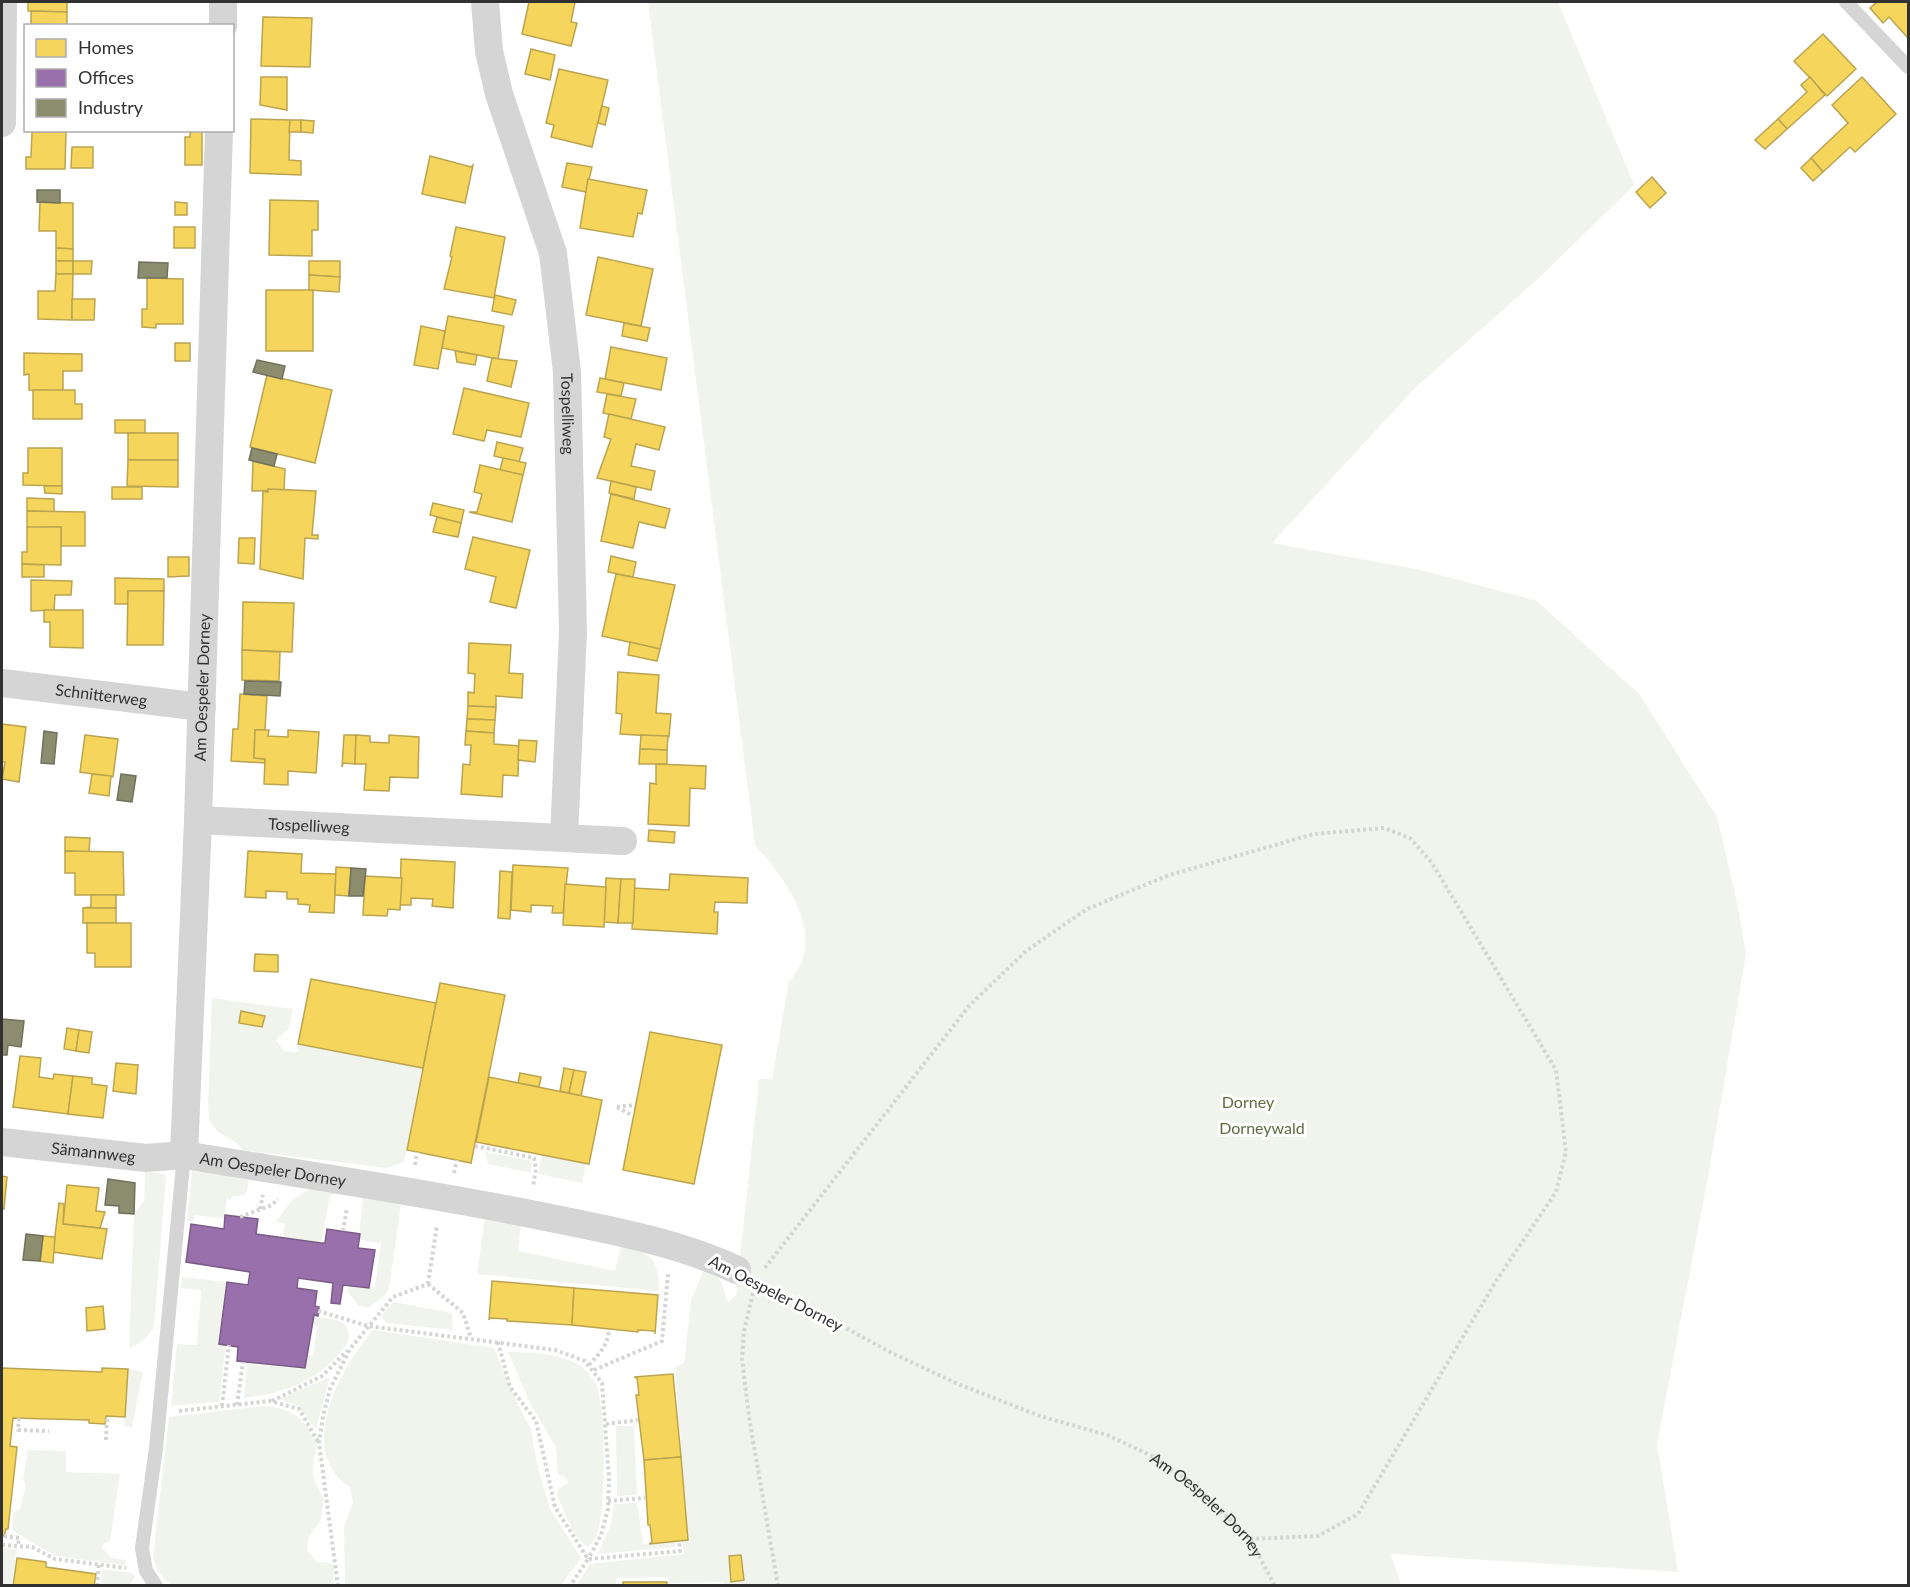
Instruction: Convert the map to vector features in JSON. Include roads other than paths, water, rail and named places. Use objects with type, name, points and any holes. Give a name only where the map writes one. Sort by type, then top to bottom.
[{"type":"street","points":[[2,123],[3,2]]},
{"type":"street","points":[[223,24],[224,2]]},
{"type":"street","name":"Tospelliweg","points":[[485,2],[489,51],[499,94],[553,254],[567,372],[573,631],[564,838]]},
{"type":"street","name":"Am Oespeler Dorney","points":[[219,132],[202,707],[184,1155],[449,1185],[709,1257],[746,1275]]},
{"type":"street","name":"Schnitterweg","points":[[2,683],[202,707]]},
{"type":"street","name":"Tospelliweg","points":[[198,820],[623,841]]},
{"type":"street","name":"Sämannweg","points":[[2,1142],[146,1158],[184,1155]]},
{"type":"lane","points":[[1846,2],[1908,67]]},
{"type":"lane","points":[[156,1586],[146,1570],[142,1548],[159,1413],[184,1155]]},
{"type":"park label","name":"Dorney","points":[[1248,1102]]},
{"type":"park label","name":"Dorneywald","points":[[1262,1128]]}]
